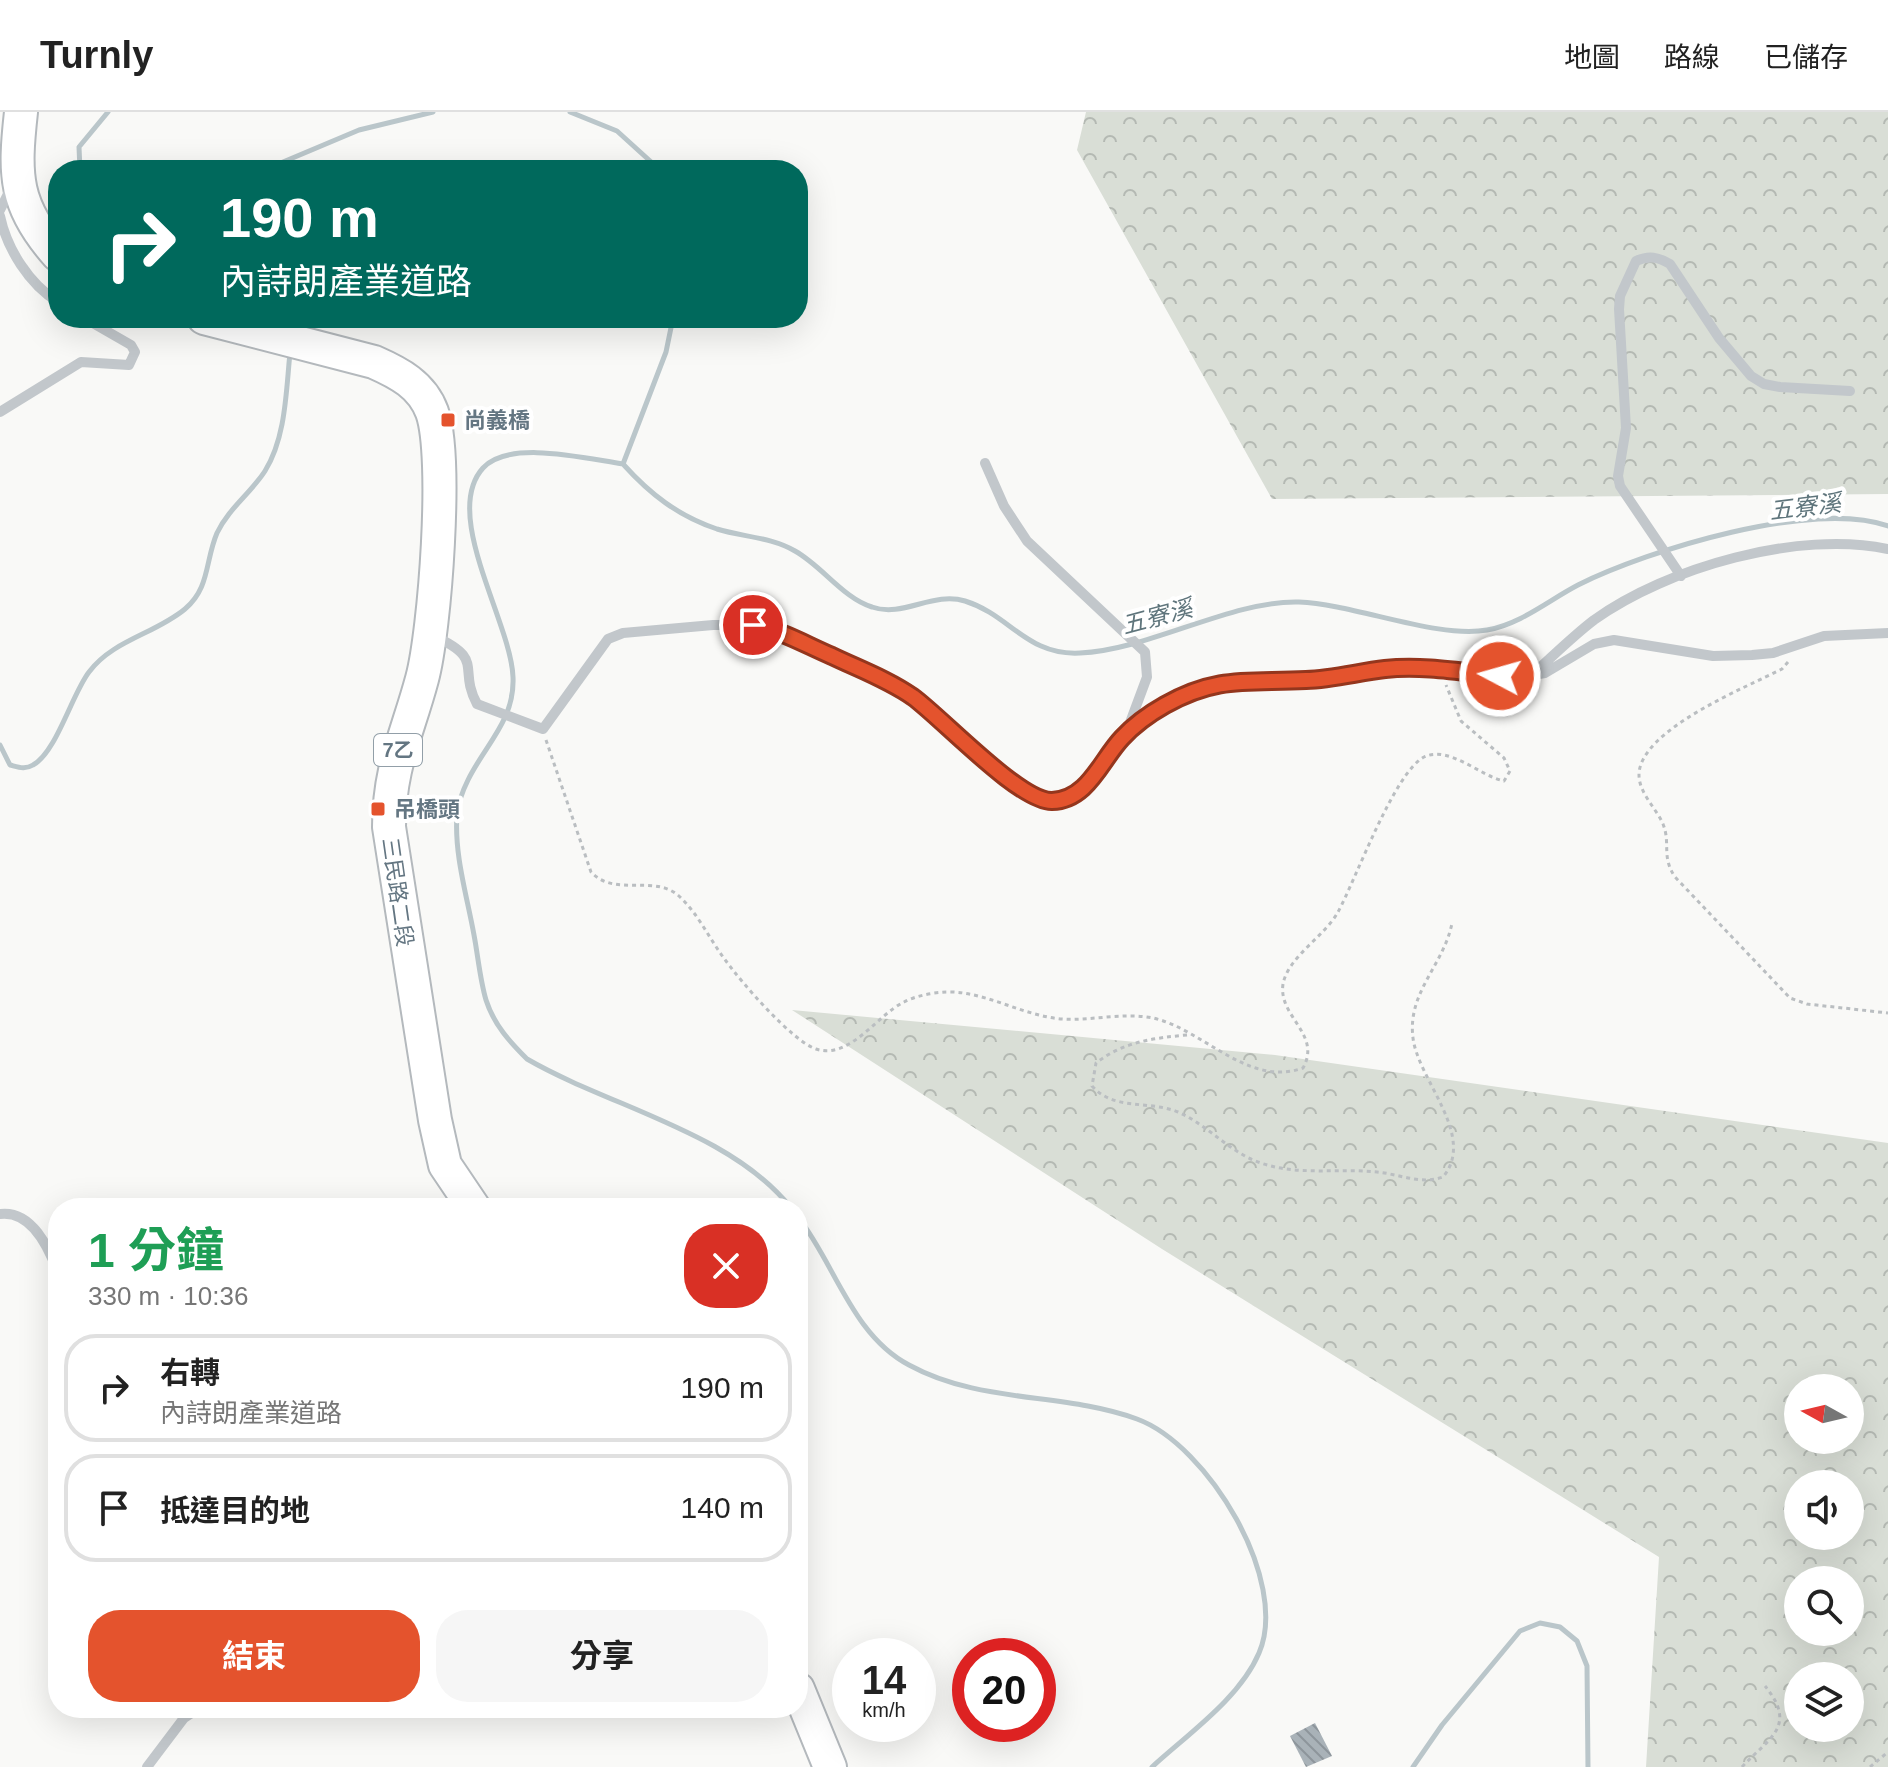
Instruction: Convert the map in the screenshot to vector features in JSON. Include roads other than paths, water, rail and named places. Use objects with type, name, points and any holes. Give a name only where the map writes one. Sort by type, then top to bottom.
[{"type":"main road","points":[[21,112],[16,180],[35,229],[48,244]]},
{"type":"main road","name":"三民路二段","points":[[244,328],[374,362],[400,373],[418,389],[432,412],[439,458],[431,635],[422,679],[394,763],[389,790],[389,827],[435,1120],[445,1165],[467,1198]]},
{"type":"main road","points":[[808,1713],[830,1767]]},
{"type":"lane","points":[[16,180],[0,213],[15,257],[48,292]]},
{"type":"lane","points":[[1681,576],[1624,495],[1618,476],[1626,428],[1620,296],[1636,261],[1645,256],[1660,258],[1670,264],[1738,363],[1764,384],[1850,391]]},
{"type":"lane","points":[[0,412],[53,376],[81,362],[129,365],[135,352],[131,345],[101,328]]},
{"type":"lane","points":[[985,463],[1004,506],[1027,541],[1145,652],[1147,677],[1126,734]]},
{"type":"lane","points":[[1532,675],[1596,619],[1681,576],[1716,564],[1815,544],[1854,543],[1888,549]]},
{"type":"lane","points":[[431,635],[463,652],[470,663],[472,695],[477,704],[490,712],[543,729],[608,639],[623,633],[680,627],[753,625],[803,640],[835,658],[865,668],[911,696],[1007,780],[1034,797],[1053,801],[1076,793],[1092,779],[1126,734],[1167,704],[1224,683],[1265,678],[1306,680],[1387,669],[1532,675],[1559,666],[1594,644],[1614,640],[1713,656],[1773,653],[1824,636],[1888,633]]},
{"type":"lane","points":[[0,1214],[20,1216],[32,1226],[48,1255]]},
{"type":"lane","points":[[147,1767],[184,1718]]},
{"type":"waterway","name":"五寮溪","points":[[80,160],[79,147],[108,112]]},
{"type":"waterway","name":"五寮溪","points":[[288,160],[359,130],[433,112]]},
{"type":"waterway","name":"五寮溪","points":[[570,112],[617,131],[649,160]]},
{"type":"waterway","name":"五寮溪","points":[[623,464],[666,352],[671,328]]},
{"type":"waterway","points":[[0,745],[10,765],[24,768],[33,765],[49,748],[83,682],[99,661],[173,618],[193,601],[203,583],[217,533],[272,458],[284,414],[290,353]]},
{"type":"waterway","points":[[623,464],[550,453],[511,454],[495,459],[483,468],[472,488],[470,512],[474,540],[502,628],[513,677],[504,719],[468,780],[457,815],[459,860],[484,992],[498,1025],[527,1059],[703,1140],[736,1159],[781,1198]]},
{"type":"waterway","name":"五寮溪","points":[[623,464],[677,511],[717,529],[786,546],[805,557],[861,603],[895,609],[941,599],[965,601],[981,607],[1032,642],[1062,652],[1080,653],[1134,643],[1218,616],[1273,603],[1321,604],[1444,630],[1487,630],[1523,617],[1608,571],[1732,532],[1818,519],[1856,519],[1888,526]]},
{"type":"waterway","points":[[808,1232],[873,1336],[889,1352],[909,1365],[964,1386],[1080,1405],[1137,1419],[1164,1434],[1190,1456],[1215,1485],[1253,1554],[1263,1590],[1266,1623],[1259,1653],[1239,1685],[1197,1728],[1152,1767]]},
{"type":"waterway","points":[[1413,1767],[1442,1725],[1520,1631],[1540,1623],[1560,1627],[1577,1641],[1587,1666],[1588,1767]]},
{"type":"place","name":"尚義橋","points":[[448,420]]},
{"type":"place","name":"吊橋頭","points":[[378,809]]}]
